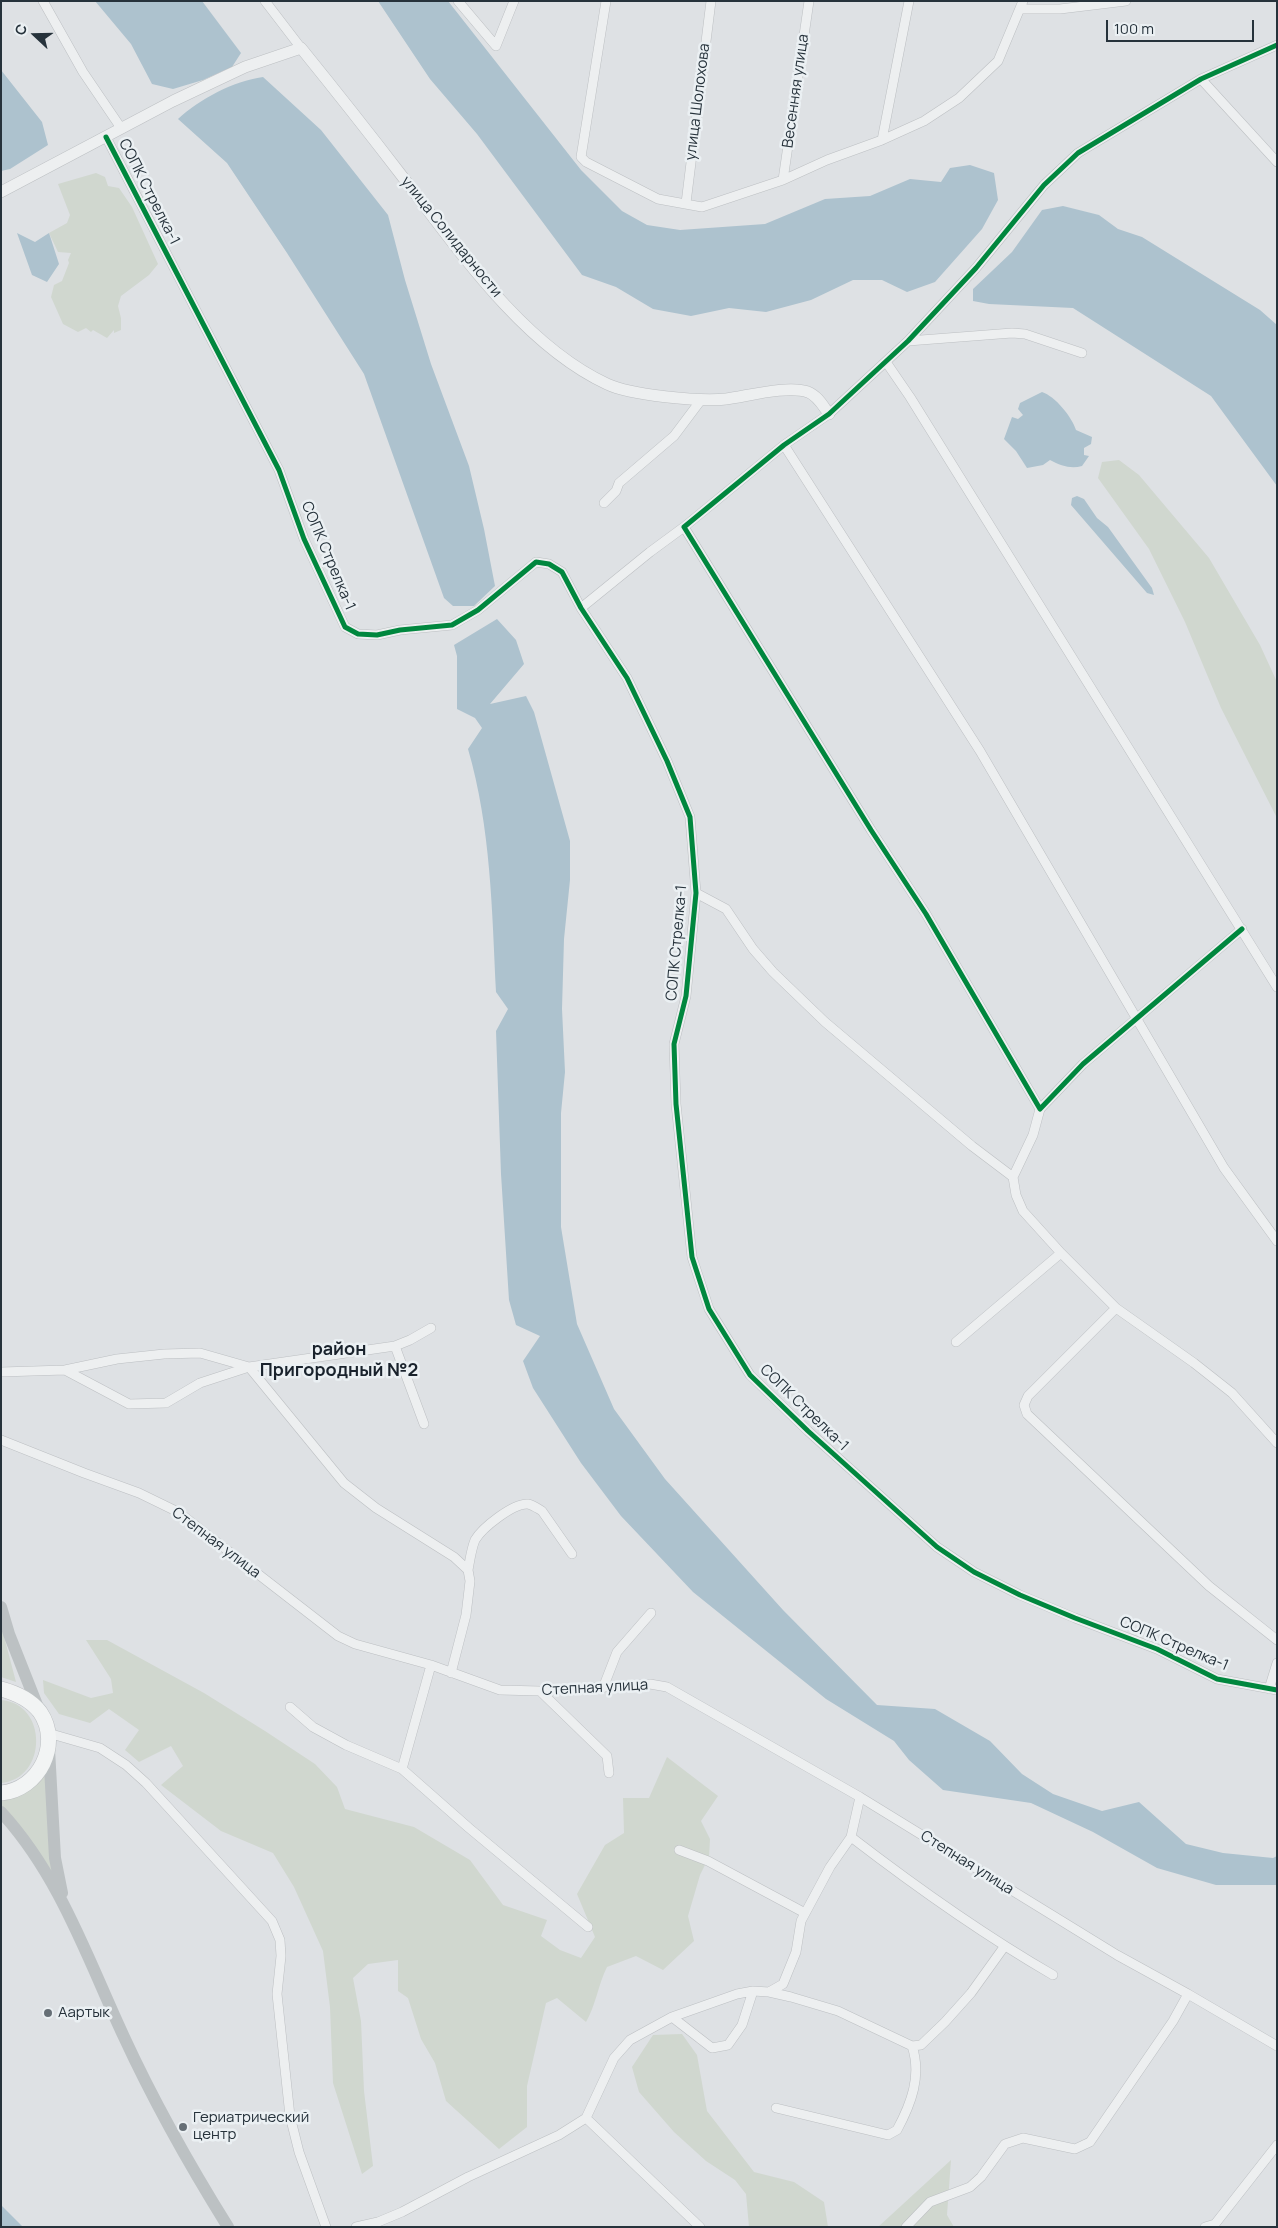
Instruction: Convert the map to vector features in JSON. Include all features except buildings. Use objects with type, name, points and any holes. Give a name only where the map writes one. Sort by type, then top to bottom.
[{"type":"main road","points":[[1,1607],[9,1634],[40,1712],[48,1738],[55,1858],[67,1910]]},
{"type":"main road","points":[[1,1689],[29,1701],[40,1712]]},
{"type":"main road","points":[[1,1793],[18,1789],[30,1782],[40,1771],[46,1758],[48,1738]]},
{"type":"main road","points":[[1,1812],[16,1828],[31,1850],[67,1910],[124,2038],[181,2146],[228,2227]]},
{"type":"street","points":[[43,1],[83,72],[122,128]]},
{"type":"street","name":"улица Солидарности","points":[[264,1],[465,260],[528,327],[588,375],[610,386],[671,398],[723,399],[796,389],[810,392],[818,398],[829,414]]},
{"type":"street","points":[[458,1],[496,46],[514,1]]},
{"type":"street","points":[[606,1],[581,157],[586,162],[658,199],[702,207],[783,180],[924,121],[959,98],[998,61],[1022,5],[1060,9],[1126,1]]},
{"type":"street","name":"улица Шолохова","points":[[686,204],[710,1]]},
{"type":"street","name":"Весенняя улица","points":[[783,180],[809,1]]},
{"type":"street","points":[[882,140],[909,1]]},
{"type":"street","points":[[581,608],[784,445],[829,414],[886,362],[976,268],[1044,185],[1078,153],[1201,79],[1277,45]]},
{"type":"street","points":[[1,192],[122,128],[245,67],[301,48]]},
{"type":"street","points":[[1201,79],[1277,162]]},
{"type":"street","name":"СОПК Стрелка-1","points":[[106,137],[279,470],[304,539],[345,627],[358,634],[377,635],[400,630],[452,625],[478,610],[536,562],[549,564],[562,572],[581,608],[627,678],[667,761],[690,817],[696,893],[686,996],[674,1044],[676,1104],[692,1257],[709,1309],[750,1375],[808,1431],[937,1547],[974,1572],[1020,1595],[1157,1649],[1217,1679],[1273,1689]]},
{"type":"street","points":[[908,341],[1012,333],[1025,334],[1082,353]]},
{"type":"street","points":[[886,362],[1277,987]]},
{"type":"street","points":[[604,503],[616,491],[619,482],[674,436],[701,400]]},
{"type":"street","points":[[784,445],[980,751],[1224,1168],[1277,1241]]},
{"type":"street","points":[[684,527],[871,830],[926,914],[1040,1109]]},
{"type":"street","points":[[696,893],[726,909],[753,949],[772,972],[825,1022],[965,1140],[1013,1177]]},
{"type":"street","points":[[1242,930],[1083,1064],[1040,1109],[1033,1134],[1013,1177],[1016,1195],[1023,1211],[1061,1253],[1116,1308],[1194,1363],[1232,1393],[1277,1443]]},
{"type":"street","points":[[956,1342],[1061,1253]]},
{"type":"street","points":[[1116,1308],[1028,1396],[1024,1405],[1028,1414],[1209,1586],[1277,1640]]},
{"type":"street","points":[[66,1370],[129,1404],[166,1403],[200,1383],[249,1367],[395,1346],[431,1328]]},
{"type":"street","points":[[395,1346],[424,1424]]},
{"type":"street","points":[[1,1372],[66,1370],[164,1354],[200,1353],[249,1367],[344,1483],[376,1508],[454,1557],[468,1570]]},
{"type":"street","name":"Степная улица","points":[[1,1440],[139,1493],[178,1512],[338,1636],[355,1644],[431,1665],[500,1690],[540,1691],[650,1684],[667,1687],[860,1797],[1117,1955],[1277,2046]]},
{"type":"street","points":[[451,1673],[468,1607],[470,1581],[468,1570],[471,1552],[483,1529],[494,1520],[521,1505],[535,1506],[542,1511],[572,1554]]},
{"type":"street","points":[[603,1688],[617,1652],[651,1613]]},
{"type":"street","points":[[1273,1689],[1277,1663]]},
{"type":"street","points":[[402,1769],[431,1665]]},
{"type":"street","points":[[540,1691],[607,1756],[610,1773]]},
{"type":"street","points":[[290,1706],[313,1727],[346,1745],[402,1769],[469,1828],[588,1927]]},
{"type":"street","points":[[48,1738],[100,1748],[126,1765],[146,1783],[272,1921],[280,1940],[281,1956],[277,1994],[290,2116],[299,2152],[326,2227]]},
{"type":"street","points":[[769,1992],[783,1984],[796,1952],[805,1913],[830,1868],[851,1837],[860,1797]]},
{"type":"street","points":[[851,1837],[931,1898],[1004,1947],[1053,1975]]},
{"type":"street","points":[[679,1850],[708,1861],[805,1913]]},
{"type":"street","points":[[356,2227],[378,2222],[402,2212],[468,2178],[559,2136],[586,2118],[614,2058],[630,2040],[672,2016],[737,1994],[769,1992],[838,2011],[912,2046],[921,2045],[971,1993],[1004,1947]]},
{"type":"street","points":[[672,2016],[712,2048],[728,2045],[742,2025],[753,1992]]},
{"type":"street","points":[[906,2227],[930,2202],[970,2187],[1005,2144],[1022,2138],[1075,2150],[1090,2142],[1173,2021],[1188,1994]]},
{"type":"street","points":[[776,2108],[888,2135],[898,2130],[912,2097],[916,2075],[916,2058],[912,2046]]},
{"type":"street","points":[[586,2118],[700,2227]]},
{"type":"street","points":[[1205,2227],[1215,2224],[1277,2145]]},
{"type":"shaded area","points":[[96,173],[105,177],[108,186],[119,188],[132,207],[158,264],[149,275],[121,296],[118,306],[121,330],[114,333],[114,330],[107,338],[93,330],[91,332],[86,328],[78,332],[63,324],[51,297],[54,285],[62,281],[71,253],[58,252],[49,233],[67,223],[70,215],[58,184]]},
{"type":"shaded area","points":[[1119,460],[1139,475],[1209,558],[1260,645],[1277,682],[1277,818],[1221,708],[1185,622],[1149,549],[1098,478],[1102,462]]},
{"type":"shaded area","points":[[1,1625],[16,1682],[1,1677]]},
{"type":"shaded area","points":[[86,1640],[107,1640],[204,1693],[265,1731],[315,1764],[337,1787],[345,1809],[414,1827],[470,1860],[503,1905],[547,1920],[541,1936],[560,1950],[581,1958],[595,1937],[577,1894],[605,1845],[624,1833],[623,1798],[649,1798],[667,1757],[718,1796],[701,1821],[710,1839],[709,1857],[700,1875],[688,1916],[694,1941],[663,1970],[636,1956],[607,1967],[586,2022],[557,1998],[546,2003],[527,2086],[527,2127],[499,2149],[446,2101],[435,2063],[421,2039],[408,1998],[398,1991],[398,1960],[368,1964],[353,1978],[361,2021],[364,2091],[373,2166],[362,2174],[333,2083],[330,2007],[323,1951],[294,1887],[273,1853],[221,1831],[161,1785],[183,1766],[171,1746],[139,1762],[125,1750],[139,1730],[109,1709],[90,1723],[59,1714],[44,1693],[43,1680],[91,1698],[113,1693],[111,1679]]},
{"type":"shaded area","points":[[1,1700],[16,1704],[27,1714],[34,1727],[36,1741],[34,1756],[27,1769],[16,1778],[1,1783]]},
{"type":"shaded area","points":[[45,1770],[53,1875],[1,1814],[1,1798]]},
{"type":"shaded area","points":[[682,2034],[697,2055],[707,2111],[754,2172],[794,2182],[824,2202],[828,2227],[749,2227],[746,2194],[735,2180],[706,2161],[674,2132],[639,2092],[632,2067],[653,2035]]},
{"type":"shaded area","points":[[951,2160],[947,2215],[954,2227],[878,2227]]},
{"type":"water","points":[[95,1],[202,1],[241,53],[232,67],[203,80],[173,89],[152,84],[131,44]]},
{"type":"water","points":[[378,1],[448,1],[581,170],[622,211],[647,225],[680,230],[765,224],[825,199],[870,196],[910,179],[941,182],[950,168],[970,165],[994,173],[998,200],[982,229],[935,282],[907,292],[882,280],[853,280],[811,300],[766,312],[729,308],[691,316],[653,309],[616,287],[582,275],[477,134],[430,79]]},
{"type":"water","points":[[1,70],[42,122],[48,145],[10,169],[1,171]]},
{"type":"water","points":[[263,77],[321,130],[388,215],[405,280],[431,364],[469,466],[484,529],[495,586],[474,606],[453,606],[444,598],[364,374],[227,163],[178,119],[196,105],[218,92],[240,82]]},
{"type":"water","points":[[1063,206],[1099,215],[1118,229],[1142,237],[1260,310],[1277,325],[1277,486],[1211,396],[1073,308],[989,304],[973,301],[973,289],[1012,252],[1042,210]]},
{"type":"water","points":[[17,233],[35,242],[49,233],[59,264],[47,282],[32,275]]},
{"type":"water","points":[[1042,392],[1052,398],[1062,408],[1071,419],[1076,430],[1092,437],[1091,444],[1084,448],[1084,455],[1089,456],[1082,466],[1066,466],[1050,460],[1043,465],[1027,468],[1016,451],[1004,439],[1012,417],[1018,419],[1023,415],[1018,409],[1020,403]]},
{"type":"water","points":[[1077,496],[1084,499],[1097,518],[1108,527],[1152,588],[1154,595],[1147,593],[1071,505],[1072,498]]},
{"type":"water","points":[[497,619],[516,640],[524,664],[490,704],[526,696],[534,712],[570,841],[570,880],[564,939],[562,1009],[565,1072],[561,1113],[561,1227],[577,1324],[614,1409],[665,1479],[783,1610],[877,1705],[935,1709],[990,1741],[1022,1774],[1053,1794],[1102,1811],[1139,1802],[1186,1844],[1223,1853],[1273,1858],[1277,1856],[1277,1885],[1216,1885],[1157,1868],[1093,1832],[1031,1803],[943,1790],[909,1760],[894,1741],[826,1699],[693,1592],[621,1516],[581,1463],[533,1388],[523,1361],[540,1336],[516,1325],[509,1300],[501,1174],[496,1031],[508,1009],[496,992],[486,839],[476,779],[468,749],[482,728],[475,718],[457,709],[457,656],[454,645]]},
{"type":"water","points":[[1,2205],[23,2227],[1,2227]]},
{"type":"cycle path","points":[[1242,929],[1083,1064],[1040,1109],[926,914],[871,830],[684,527],[784,445],[829,414],[908,341],[976,268],[1044,185],[1078,153],[1201,79],[1277,45]]},
{"type":"cycle path","points":[[106,137],[279,470],[304,539],[345,627],[358,634],[377,635],[400,630],[452,625],[478,610],[536,562],[549,564],[562,572],[581,608],[627,678],[667,761],[690,817],[696,893],[686,996],[674,1044],[676,1104],[692,1257],[709,1309],[750,1375],[808,1431],[937,1547],[974,1572],[1020,1595],[1157,1649],[1217,1679],[1277,1690]]},
{"type":"place","name":"Аартык","points":[[48,2013]]},
{"type":"place","name":"Гериатрический центр","points":[[183,2127]]},
{"type":"district","name":"район Пригородный №2","points":[[339,1360]]}]
